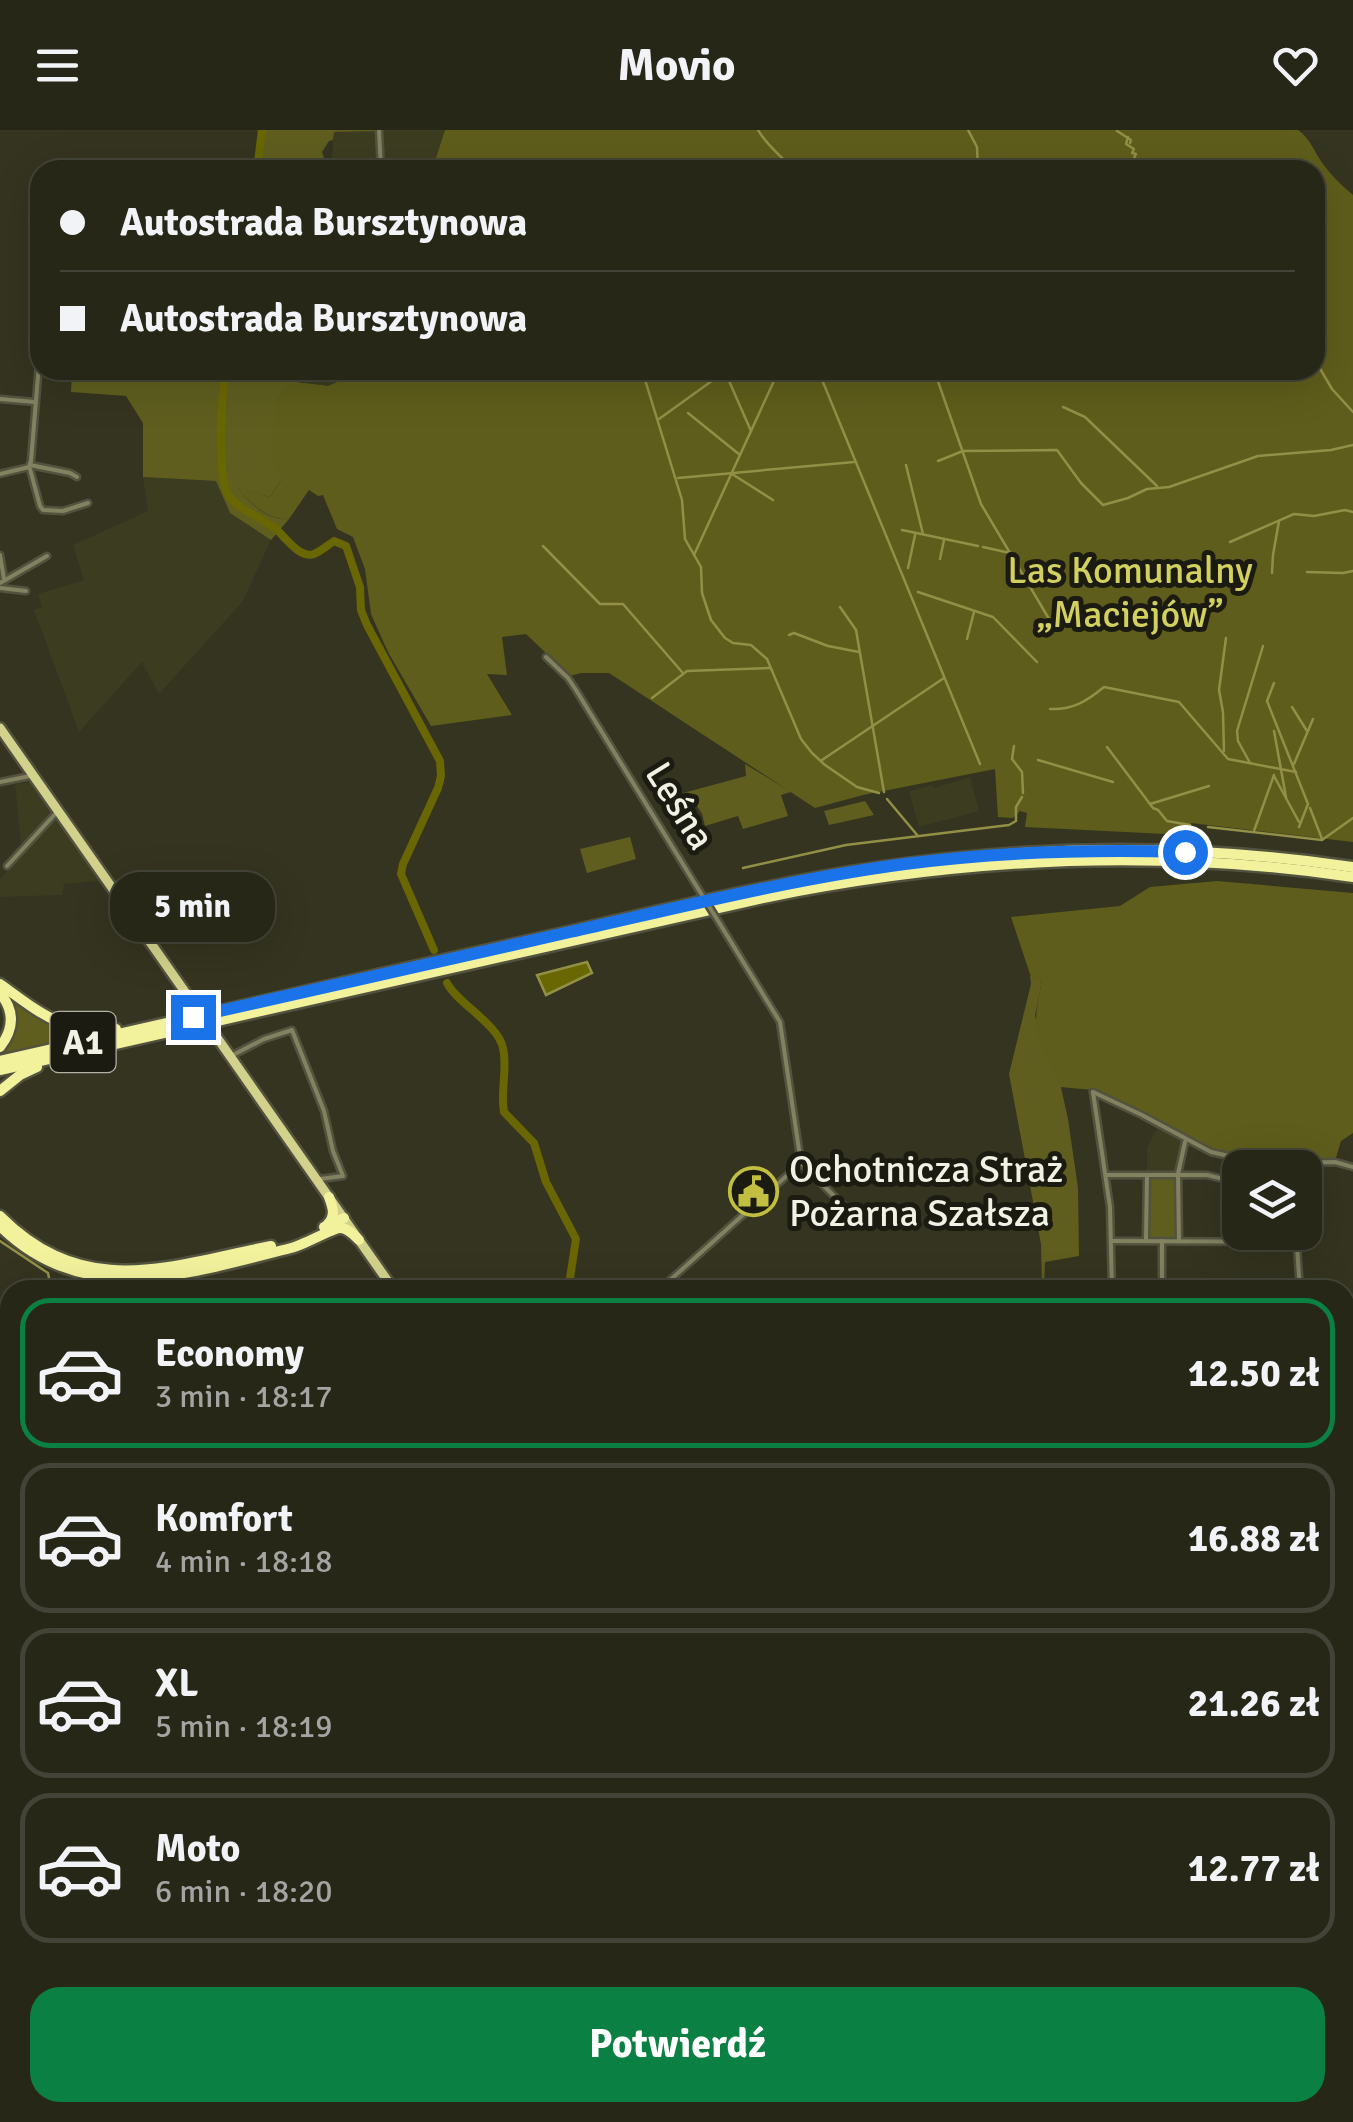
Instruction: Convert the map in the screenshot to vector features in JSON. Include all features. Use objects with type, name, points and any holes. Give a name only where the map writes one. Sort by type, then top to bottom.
[{"type":"highway","name":"A1","points":[[214,1017],[729,896],[902,864],[1134,850],[1242,855],[1353,867]]},
{"type":"highway","name":"A1","points":[[0,1070],[196,1021],[746,902],[926,871],[1132,860],[1254,866],[1353,877]]},
{"type":"highway","points":[[0,984],[48,1018],[75,1028],[108,1030],[167,1023]]},
{"type":"highway","points":[[0,992],[12,1016],[8,1037],[0,1047]]},
{"type":"highway","name":"A1","points":[[0,1061],[167,1023],[196,1021]]},
{"type":"highway","points":[[0,1090],[20,1075],[72,1054]]},
{"type":"highway","points":[[328,1229],[334,1211],[329,1197]]},
{"type":"highway","points":[[0,1216],[29,1241],[61,1259],[124,1272],[165,1268],[292,1242],[328,1229],[346,1229],[360,1240]]},
{"type":"highway","points":[[0,1226],[25,1247],[59,1266],[124,1279],[224,1265],[308,1243],[346,1217]]},
{"type":"main road","points":[[0,728],[390,1280]]},
{"type":"main road","points":[[318,1180],[390,1280]]},
{"type":"street","points":[[379,130],[381,160]]},
{"type":"street","points":[[38,380],[30,466],[40,506],[44,510],[63,511],[88,503]]},
{"type":"street","points":[[0,399],[36,402]]},
{"type":"street","points":[[0,474],[30,466],[77,477]]},
{"type":"street","points":[[0,555],[1,584]]},
{"type":"street","points":[[1,584],[47,556]]},
{"type":"street","points":[[1,584],[26,591]]},
{"type":"street","name":"Leśna","points":[[546,657],[576,690],[780,1022],[802,1163]]},
{"type":"street","points":[[0,782],[33,776]]},
{"type":"street","points":[[7,866],[58,811]]},
{"type":"street","points":[[230,1056],[292,1030],[324,1111],[343,1176],[318,1180]]},
{"type":"street","points":[[1112,1280],[1106,1174],[1093,1092],[1185,1140],[1222,1154]]},
{"type":"street","points":[[1178,1241],[1178,1174],[1185,1140]]},
{"type":"street","points":[[670,1280],[802,1163],[863,1225]]},
{"type":"street","points":[[1322,1163],[1353,1167]]},
{"type":"street","points":[[1106,1174],[1207,1175],[1222,1179]]},
{"type":"street","points":[[1146,1241],[1147,1174]]},
{"type":"street","points":[[1112,1241],[1222,1241]]},
{"type":"street","points":[[1162,1241],[1162,1280]]},
{"type":"street","points":[[1297,1250],[1299,1280]]},
{"type":"shaded area","points":[[263,130],[376,130],[334,132],[333,140],[322,152],[325,160],[259,160]]},
{"type":"shaded area","points":[[445,130],[435,160],[332,160],[334,132]]},
{"type":"shaded area","points":[[72,380],[278,380],[328,386],[288,386],[277,401],[281,480],[270,497],[238,488],[260,510],[289,519],[271,540],[230,513],[216,481],[143,477],[143,423],[126,396],[71,392]]},
{"type":"shaded area","points":[[278,380],[338,380],[328,386]]},
{"type":"shaded area","points":[[143,477],[216,481],[230,513],[271,540],[243,601],[159,694],[142,662],[79,732],[34,610],[42,607],[38,594],[84,580],[73,545],[148,511]]},
{"type":"shaded area","points":[[745,764],[791,792],[781,795],[788,816],[743,829],[738,816],[705,826],[690,795],[683,793],[746,776]]},
{"type":"shaded area","points":[[970,777],[979,811],[919,827],[909,791]]},
{"type":"shaded area","points":[[30,782],[51,812],[21,844],[15,784]]},
{"type":"shaded area","points":[[865,801],[874,815],[829,825],[824,811]]},
{"type":"shaded area","points":[[56,817],[99,881],[64,884],[62,895],[0,897],[0,879]]},
{"type":"shaded area","points":[[630,837],[636,859],[587,873],[580,849]]},
{"type":"shaded area","points":[[587,962],[592,973],[546,995],[537,975]]},
{"type":"shaded area","points":[[1030,976],[1042,980],[1035,1016],[1049,1063],[1058,1074],[1078,1188],[1079,1256],[1045,1262],[1044,1280],[1009,1074]]},
{"type":"shaded area","points":[[0,990],[93,1034],[0,1055],[12,1032]]},
{"type":"shaded area","points":[[1159,1125],[1184,1139],[1178,1172],[1147,1173],[1147,1147]]},
{"type":"shaded area","points":[[1178,1174],[1179,1241],[1146,1241],[1147,1175]]},
{"type":"green space","name":"Las Komunalny „Maciejów”","points":[[445,130],[1298,130],[1321,160],[435,160]]},
{"type":"green space","name":"Las Komunalny „Maciejów”","points":[[1325,166],[1353,195],[1353,842],[1191,823],[1185,835],[1025,827],[1027,813],[1020,811],[1013,818],[998,817],[995,769],[815,808],[609,673],[570,676],[526,634],[502,637],[507,675],[487,674],[512,715],[431,726],[371,614],[365,569],[353,537],[337,529],[323,495],[309,490],[289,519],[282,519],[260,510],[237,487],[270,497],[281,480],[273,455],[274,428],[277,401],[290,382],[328,386],[337,382],[1325,380]]},
{"type":"green space","points":[[1217,881],[1353,893],[1353,1133],[1341,1141],[1335,1161],[1322,1162],[1322,1150],[1211,1152],[1093,1090],[1060,1087],[1038,1038],[1036,1020],[1042,980],[1031,977],[1011,917],[1120,906],[1150,887]]},
{"type":"waterway","points":[[258,160],[262,130]]},
{"type":"waterway","points":[[758,130],[785,160]]},
{"type":"waterway","points":[[968,130],[977,147],[978,160]]},
{"type":"waterway","points":[[1117,131],[1130,143]]},
{"type":"waterway","points":[[1128,137],[1126,144],[1134,149],[1136,160]]},
{"type":"waterway","points":[[1325,377],[1353,412]]},
{"type":"waterway","points":[[225,380],[221,438],[226,491],[237,504],[304,553],[314,554],[334,541],[346,546],[367,625],[440,761],[438,788],[401,874],[434,950]]},
{"type":"waterway","points":[[645,380],[682,500],[685,539],[701,567],[702,593],[711,620],[725,638],[751,645],[767,659],[801,739],[812,753],[857,787],[879,793]]},
{"type":"waterway","points":[[659,419],[713,380]]},
{"type":"waterway","points":[[729,380],[751,431]]},
{"type":"waterway","points":[[694,555],[774,380]]},
{"type":"waterway","points":[[822,380],[980,764]]},
{"type":"waterway","points":[[938,380],[981,504],[1052,624]]},
{"type":"waterway","points":[[1063,407],[1085,417],[1157,486]]},
{"type":"waterway","points":[[688,413],[740,455]]},
{"type":"waterway","points":[[938,461],[963,451],[1057,450],[1103,505],[1258,456],[1353,445]]},
{"type":"waterway","points":[[678,478],[854,462]]},
{"type":"waterway","points":[[906,465],[923,534]]},
{"type":"waterway","points":[[732,474],[773,500]]},
{"type":"waterway","points":[[1230,542],[1294,514],[1353,512]]},
{"type":"waterway","points":[[1272,573],[1279,521]]},
{"type":"waterway","points":[[902,530],[978,546]]},
{"type":"waterway","points":[[908,568],[915,535]]},
{"type":"waterway","points":[[940,559],[944,540]]},
{"type":"waterway","points":[[543,546],[600,604],[623,604],[682,672]]},
{"type":"waterway","points":[[983,547],[1010,553]]},
{"type":"waterway","points":[[1307,572],[1353,571]]},
{"type":"waterway","points":[[918,592],[993,617],[1037,662]]},
{"type":"waterway","points":[[840,607],[856,630],[884,792]]},
{"type":"waterway","points":[[967,639],[974,612]]},
{"type":"waterway","points":[[789,635],[794,633],[859,652]]},
{"type":"waterway","points":[[1224,751],[1219,690],[1226,638]]},
{"type":"waterway","points":[[1250,763],[1237,731],[1263,646]]},
{"type":"waterway","points":[[652,698],[687,671],[770,668]]},
{"type":"waterway","points":[[822,760],[944,678]]},
{"type":"waterway","points":[[1274,683],[1267,701],[1308,804],[1299,827]]},
{"type":"waterway","points":[[1050,709],[1079,704],[1104,687],[1179,702],[1228,759],[1296,772]]},
{"type":"waterway","points":[[1292,707],[1307,731]]},
{"type":"waterway","points":[[1294,764],[1313,719]]},
{"type":"waterway","points":[[1274,731],[1286,797]]},
{"type":"waterway","points":[[1014,746],[1012,759],[1022,772],[1023,793]]},
{"type":"waterway","points":[[1107,747],[1153,808],[1167,821],[1190,825]]},
{"type":"waterway","points":[[1038,760],[1113,782]]},
{"type":"waterway","points":[[1254,831],[1274,775]]},
{"type":"waterway","points":[[1274,776],[1299,822]]},
{"type":"waterway","points":[[1150,804],[1209,786]]},
{"type":"waterway","points":[[743,868],[846,845],[1009,825],[1016,821],[1016,807],[1022,797]]},
{"type":"waterway","points":[[887,799],[918,836]]},
{"type":"waterway","points":[[1310,808],[1322,839]]},
{"type":"waterway","points":[[1208,827],[1322,840],[1353,818]]},
{"type":"waterway","points":[[447,983],[500,1039],[504,1056],[504,1112],[534,1143],[546,1182],[576,1239],[571,1280]]},
{"type":"waterway","points":[[0,1241],[48,1273],[49,1278]]},
{"type":"place","name":"Ochotnicza Straż Pożarna Szałsza","points":[[754,1191]]},
{"type":"route","points":[[193,1017],[848,872],[999,855],[1185,852]]}]
